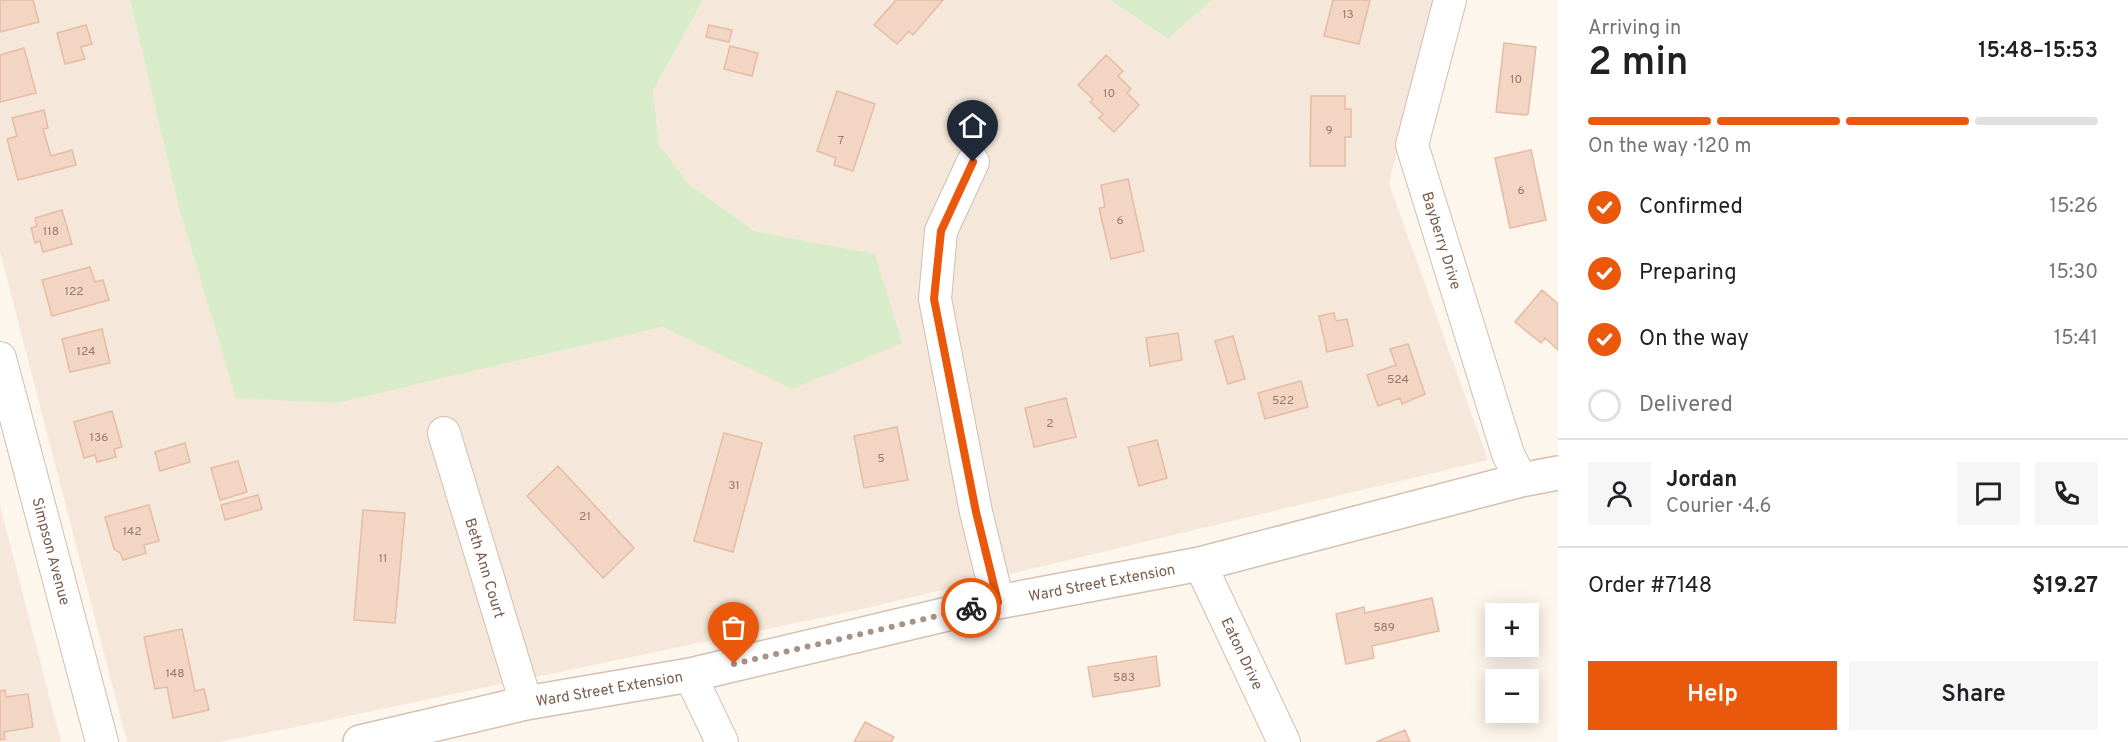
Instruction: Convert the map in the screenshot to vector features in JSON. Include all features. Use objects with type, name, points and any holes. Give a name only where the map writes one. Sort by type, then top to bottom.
[{"type":"street","name":"Bayberry Drive","points":[[1450,0],[1412,145],[1508,454],[1521,480]]},
{"type":"street","points":[[973,162],[941,231],[934,299],[976,512],[998,602]]},
{"type":"street","name":"Simpson Avenue","points":[[0,358],[102,742]]},
{"type":"street","name":"Beth Ann Court","points":[[444,433],[526,704]]},
{"type":"street","name":"Ward Street Extension","points":[[360,742],[432,734],[526,704],[690,675],[998,602],[1200,564],[1521,480],[1558,473]]},
{"type":"street","name":"Eaton Drive","points":[[1200,564],[1284,742]]},
{"type":"street","points":[[690,675],[722,742]]},
{"type":"shaded area","points":[[0,0],[130,0],[178,204],[337,403],[662,327],[793,388],[875,254],[754,231],[689,184],[659,144],[653,91],[703,0],[1110,0],[1168,39],[1212,0],[1433,0],[1389,183],[1488,460],[858,610],[305,725],[219,742],[127,742],[0,252]]},
{"type":"shaded area","points":[[0,505],[61,742],[0,742]]},
{"type":"green space","points":[[130,0],[703,0],[653,91],[659,144],[689,184],[754,231],[875,254],[902,343],[793,389],[662,327],[337,403],[236,398],[178,204]]},
{"type":"green space","points":[[1110,0],[1212,0],[1168,39]]},
{"type":"building","points":[[0,0],[33,0],[39,22],[0,32]]},
{"type":"building","points":[[896,0],[943,0],[913,35],[909,31],[897,44],[874,25]]},
{"type":"building","points":[[1333,0],[1370,0],[1359,44],[1324,36]]},
{"type":"building","points":[[86,25],[92,44],[81,47],[85,59],[65,64],[57,33]]},
{"type":"building","points":[[709,25],[732,30],[729,42],[706,37]]},
{"type":"building","points":[[1504,43],[1536,47],[1528,114],[1526,115],[1496,112]]},
{"type":"building","points":[[730,46],[758,53],[752,76],[724,69]]},
{"type":"building","points":[[24,48],[36,93],[0,102],[0,55]]},
{"type":"building","points":[[1106,55],[1123,71],[1118,76],[1131,89],[1127,93],[1139,105],[1114,132],[1099,118],[1103,114],[1090,102],[1093,99],[1078,85]]},
{"type":"building","points":[[837,91],[875,104],[853,171],[834,165],[836,158],[817,151]]},
{"type":"building","points":[[1311,96],[1345,96],[1345,109],[1351,109],[1351,137],[1345,137],[1345,166],[1310,166]]},
{"type":"building","points":[[44,110],[48,128],[43,129],[51,156],[72,150],[76,165],[18,180],[7,139],[17,136],[12,118]]},
{"type":"building","points":[[1531,150],[1546,220],[1510,228],[1495,158]]},
{"type":"building","points":[[1128,179],[1144,251],[1111,259],[1099,208],[1105,207],[1101,185]]},
{"type":"building","points":[[62,210],[72,244],[43,252],[40,241],[35,243],[31,228],[37,226],[35,218]]},
{"type":"building","points":[[90,267],[95,282],[103,280],[109,300],[52,316],[42,280]]},
{"type":"building","points":[[1542,290],[1558,304],[1558,350],[1545,338],[1541,343],[1515,322]]},
{"type":"building","points":[[1334,313],[1336,321],[1347,319],[1353,346],[1327,352],[1319,316]]},
{"type":"building","points":[[102,329],[110,363],[70,372],[62,339]]},
{"type":"building","points":[[1178,333],[1182,360],[1150,366],[1146,338]]},
{"type":"building","points":[[1233,336],[1245,379],[1228,384],[1215,341]]},
{"type":"building","points":[[1408,344],[1425,394],[1402,404],[1400,398],[1378,406],[1367,375],[1396,365],[1390,349]]},
{"type":"building","points":[[1301,381],[1308,407],[1265,419],[1258,393]]},
{"type":"building","points":[[1066,398],[1076,437],[1034,447],[1025,408]]},
{"type":"building","points":[[112,411],[122,447],[114,449],[116,457],[97,462],[95,455],[84,458],[74,422]]},
{"type":"building","points":[[897,427],[908,480],[864,488],[854,436]]},
{"type":"building","points":[[724,433],[762,443],[733,552],[694,541]]},
{"type":"building","points":[[1157,440],[1167,478],[1139,486],[1128,447]]},
{"type":"building","points":[[185,443],[190,462],[160,471],[155,452]]},
{"type":"building","points":[[238,461],[247,492],[220,500],[211,468]]},
{"type":"building","points":[[558,466],[634,548],[603,578],[527,496]]},
{"type":"building","points":[[258,495],[262,509],[225,520],[221,505]]},
{"type":"building","points":[[149,505],[159,541],[144,545],[146,553],[123,560],[120,553],[114,549],[105,517]]},
{"type":"building","points":[[363,510],[405,513],[395,623],[354,620]]},
{"type":"building","points":[[1432,598],[1439,631],[1372,646],[1374,658],[1346,664],[1336,614],[1364,607],[1365,613]]},
{"type":"building","points":[[182,629],[195,691],[204,689],[209,710],[173,718],[167,687],[155,689],[144,637]]},
{"type":"building","points":[[1156,656],[1160,686],[1093,697],[1088,667]]},
{"type":"building","points":[[5,690],[6,697],[28,694],[33,727],[4,732],[5,739],[0,740],[0,691]]},
{"type":"building","points":[[865,722],[894,737],[891,742],[854,742]]},
{"type":"building","points":[[1405,730],[1410,742],[1376,742]]},
{"type":"way so far","points":[[734,664],[971,608]]},
{"type":"route","points":[[971,608],[998,602],[976,512],[934,299],[941,231],[973,162]]}]
